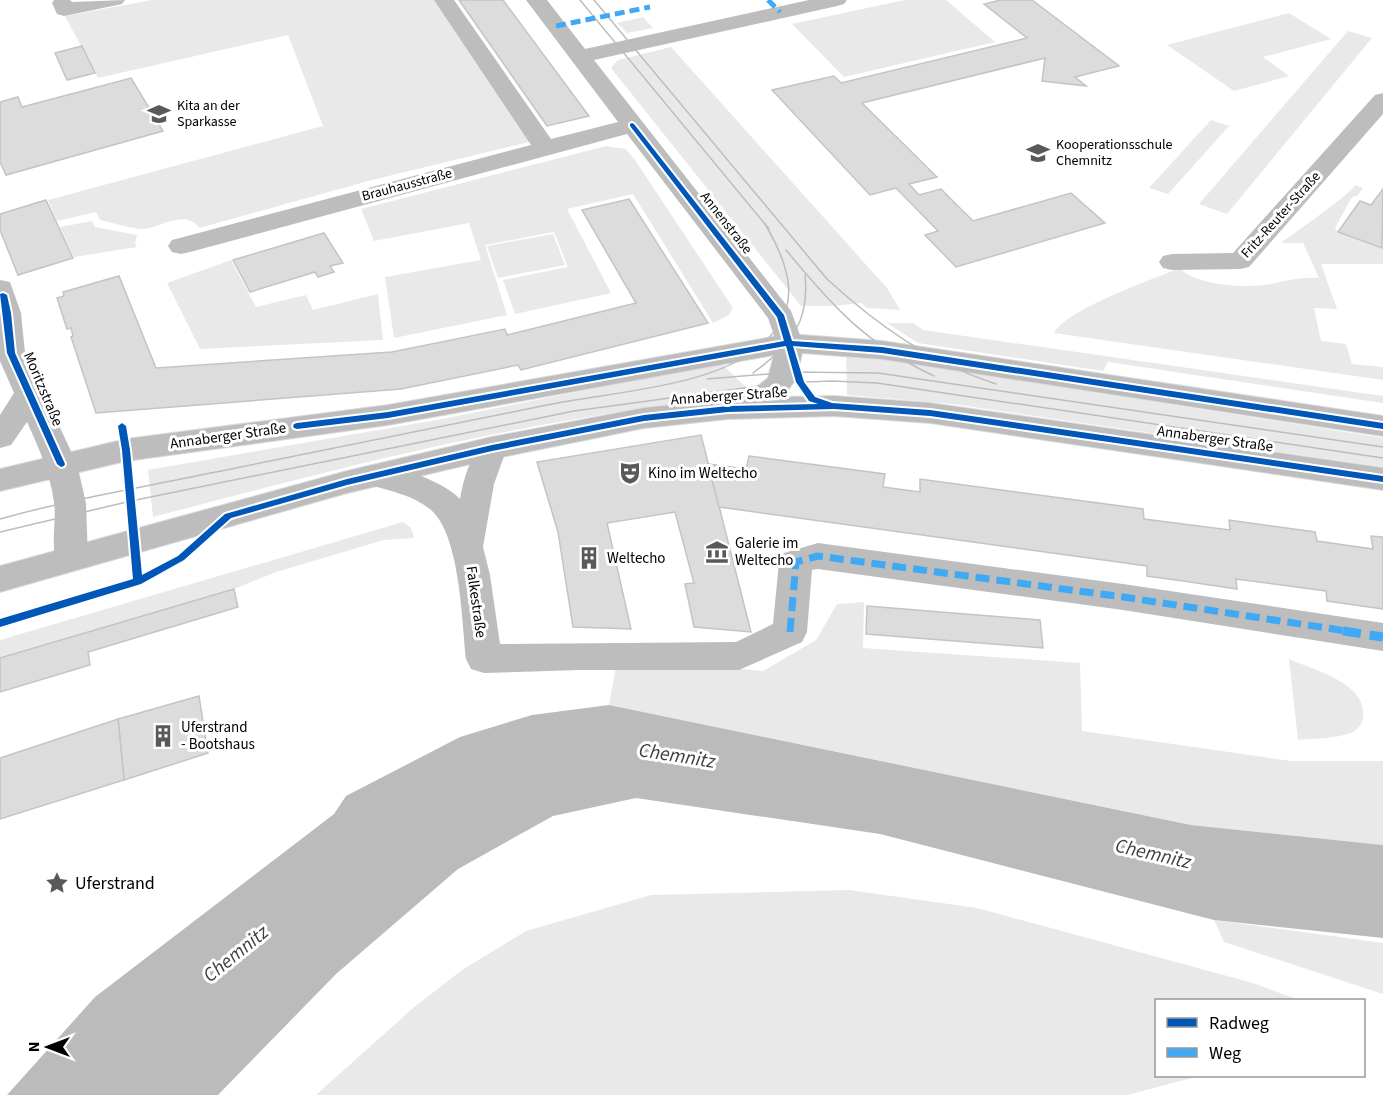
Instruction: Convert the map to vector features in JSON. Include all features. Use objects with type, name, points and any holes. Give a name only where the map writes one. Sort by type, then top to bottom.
[{"type":"street","points":[[62,3],[63,10],[114,0]]},
{"type":"street","points":[[444,0],[545,148]]},
{"type":"street","name":"Annenstraße","points":[[536,0],[781,317],[789,343],[787,370],[780,383],[766,397],[728,409]]},
{"type":"street","points":[[580,57],[837,0]]},
{"type":"street","name":"Fritz-Reuter-Straße","points":[[1172,262],[1240,261],[1375,122],[1383,100]]},
{"type":"street","name":"Brauhausstraße","points":[[182,246],[632,125]]},
{"type":"street","name":"Moritzstraße","points":[[0,288],[7,313],[5,348],[61,464],[70,503],[71,558]]},
{"type":"street","name":"Annaberger Straße","points":[[0,480],[61,464],[147,447],[388,415],[789,343],[882,350],[1383,426]]},
{"type":"street","points":[[0,437],[18,413],[28,394]]},
{"type":"street","name":"Annaberger Straße","points":[[0,579],[374,476],[492,448],[644,418],[728,409],[834,406],[889,409],[1383,479]]},
{"type":"street","name":"Falkestraße","points":[[468,545],[478,484],[492,448]]},
{"type":"street","name":"Falkestraße","points":[[374,476],[417,487],[444,502],[460,525],[468,545],[484,659],[580,656],[739,656],[790,632],[796,562],[818,556],[1124,597],[1383,637]]},
{"type":"shaded area","points":[[152,0],[437,0],[533,141],[372,180],[199,228],[193,222],[186,220],[170,221],[148,229],[126,227],[100,220],[96,212],[57,221],[48,200],[323,126],[288,35],[98,78],[65,16]]},
{"type":"shaded area","points":[[905,0],[946,0],[995,42],[844,77],[792,24]]},
{"type":"shaded area","points":[[1289,13],[1331,39],[1263,57],[1289,76],[1234,91],[1167,45]]},
{"type":"shaded area","points":[[643,17],[653,28],[627,33],[617,23]]},
{"type":"shaded area","points":[[1348,31],[1372,38],[1227,214],[1199,204]]},
{"type":"shaded area","points":[[671,47],[887,288],[900,310],[867,308],[861,303],[801,306],[611,68],[618,60]]},
{"type":"shaded area","points":[[1211,120],[1229,126],[1168,194],[1149,188]]},
{"type":"shaded area","points":[[606,146],[626,149],[635,160],[733,308],[729,315],[713,323],[633,194],[567,209],[611,293],[515,314],[503,280],[568,267],[554,232],[485,245],[507,315],[394,338],[385,277],[481,260],[469,223],[374,241],[361,209]]},
{"type":"shaded area","points":[[1355,185],[1363,188],[1357,196],[1352,197],[1335,228],[1338,232],[1381,248],[1383,246],[1383,264],[1321,264],[1337,309],[1314,308],[1321,341],[1346,344],[1352,364],[1383,367],[1383,380],[1054,333],[1075,314],[1092,305],[1180,268],[1187,274],[1207,282],[1231,285],[1255,286],[1319,278],[1303,243],[1281,243],[1333,205]]},
{"type":"shaded area","points":[[92,221],[95,227],[137,235],[135,243],[137,247],[74,257],[60,227]]},
{"type":"shaded area","points":[[553,234],[565,265],[498,278],[487,246]]},
{"type":"shaded area","points":[[231,260],[256,307],[306,295],[313,310],[378,294],[383,340],[200,349],[167,283]]},
{"type":"shaded area","points":[[887,323],[913,323],[923,330],[1383,396],[1383,403],[1108,362],[1103,371],[918,343]]},
{"type":"shaded area","points":[[846,353],[1383,438],[1383,467],[953,404],[847,395]]},
{"type":"shaded area","points":[[721,363],[751,392],[743,398],[593,416],[445,444],[153,517],[148,470],[442,419]]},
{"type":"shaded area","points":[[403,522],[411,528],[414,538],[384,540],[276,572],[234,589],[0,658],[0,640]]},
{"type":"shaded area","points":[[864,602],[863,648],[1080,663],[1082,731],[1291,761],[1383,761],[1383,845],[1191,825],[609,705],[616,667],[688,664],[763,671],[816,640],[837,604]]},
{"type":"shaded area","points":[[1289,659],[1337,679],[1357,696],[1362,706],[1363,718],[1357,729],[1340,736],[1298,740]]},
{"type":"shaded area","points":[[849,890],[977,908],[1253,983],[1296,999],[1155,999],[1155,1077],[1196,1077],[1127,1095],[316,1095],[413,1008],[462,970],[526,931],[651,895]]},
{"type":"shaded area","points":[[1214,920],[1383,943],[1383,994],[1224,942]]},
{"type":"water","name":"Chemnitz","points":[[609,705],[1191,825],[1383,845],[1383,938],[1214,920],[880,834],[636,798],[553,816],[458,869],[336,974],[218,1095],[7,1095],[95,997],[334,814],[346,796],[460,737],[532,715]]},
{"type":"building","points":[[459,0],[503,0],[589,116],[547,126]]},
{"type":"building","points":[[1001,0],[1032,0],[1119,66],[1075,77],[1086,86],[1042,81],[1045,58],[862,103],[937,177],[909,184],[919,195],[941,189],[973,221],[1071,193],[1105,223],[956,267],[925,235],[938,231],[896,188],[870,195],[772,90],[834,76],[841,83],[1027,38],[984,4]]},
{"type":"building","points":[[82,46],[95,73],[67,80],[55,53]]},
{"type":"building","points":[[131,78],[163,131],[6,175],[0,162],[0,102],[18,97],[22,107]]},
{"type":"building","points":[[1383,189],[1382,248],[1338,232],[1360,201],[1371,205]]},
{"type":"building","points":[[629,199],[708,323],[521,370],[518,365],[401,389],[96,413],[71,337],[73,336],[71,328],[67,329],[57,298],[64,296],[63,292],[119,276],[156,368],[392,352],[505,329],[507,335],[636,303],[582,210]]},
{"type":"building","points":[[46,200],[73,258],[18,275],[0,230],[0,214]]},
{"type":"building","points":[[324,233],[343,263],[330,266],[334,272],[318,277],[315,272],[250,292],[233,260]]},
{"type":"building","name":"Weltecho","points":[[701,435],[751,632],[694,627],[685,584],[694,583],[675,512],[607,523],[631,629],[573,627],[558,532],[537,462]]},
{"type":"building","points":[[749,456],[885,474],[883,487],[920,492],[920,479],[1143,509],[1144,519],[1230,530],[1229,520],[1315,532],[1317,541],[1373,549],[1371,536],[1383,537],[1383,609],[1327,601],[1326,591],[1236,579],[1237,589],[1147,576],[1147,566],[719,507],[708,464],[746,469]]},
{"type":"building","points":[[234,589],[238,607],[88,652],[90,665],[0,692],[0,658]]},
{"type":"building","points":[[867,606],[1040,620],[1043,648],[866,634]]},
{"type":"building","name":"Uferstrand - Bootshaus","points":[[199,696],[208,753],[124,780],[118,719]]},
{"type":"building","points":[[118,719],[124,780],[0,819],[0,758]]},
{"type":"tram line","points":[[580,0],[765,224]]},
{"type":"tram line","points":[[594,0],[827,279],[865,312],[906,341],[949,365],[996,384]]},
{"type":"tram line","points":[[0,519],[54,505],[506,413],[658,386],[714,372],[738,361],[759,347],[773,333],[783,318],[788,303],[789,288],[786,272],[765,224]]},
{"type":"tram line","points":[[765,224],[769,229]]},
{"type":"tram line","points":[[786,250],[819,289],[852,322],[889,351],[934,376]]},
{"type":"tram line","points":[[753,373],[777,353],[795,332],[804,307],[805,275]]},
{"type":"tram line","points":[[707,379],[792,372],[878,373],[1383,447]]},
{"type":"tram line","points":[[0,532],[131,501],[574,411],[780,383],[832,381],[877,383],[1383,458]]},
{"type":"marked path","points":[[768,0],[780,12]]},
{"type":"marked path","points":[[556,26],[650,7]]},
{"type":"marked path","points":[[790,632],[796,562],[818,556],[1123,597],[1383,637]]},
{"type":"cycle path","points":[[632,125],[781,317],[800,382],[812,399],[828,404]]},
{"type":"cycle path","points":[[3,295],[11,353],[61,464]]},
{"type":"cycle path","points":[[297,426],[388,415],[789,343],[882,350],[1383,426]]},
{"type":"cycle path","points":[[0,623],[138,581],[181,558],[228,516],[347,482],[492,448],[644,418],[728,409],[834,406],[930,413],[1383,479]]},
{"type":"cycle path","points":[[122,426],[138,581]]},
{"type":"place","name":"Kita an der Sparkasse","points":[[159,114]]},
{"type":"place","name":"Kooperationsschule Chemnitz","points":[[1038,153]]},
{"type":"place","name":"Kino im Weltecho","points":[[630,473]]},
{"type":"place","name":"Galerie im Weltecho","points":[[717,552]]},
{"type":"place","name":"Weltecho","points":[[589,558]]},
{"type":"place","name":"Uferstrand - Bootshaus","points":[[163,736]]},
{"type":"place","name":"Uferstrand","points":[[57,883]]}]
